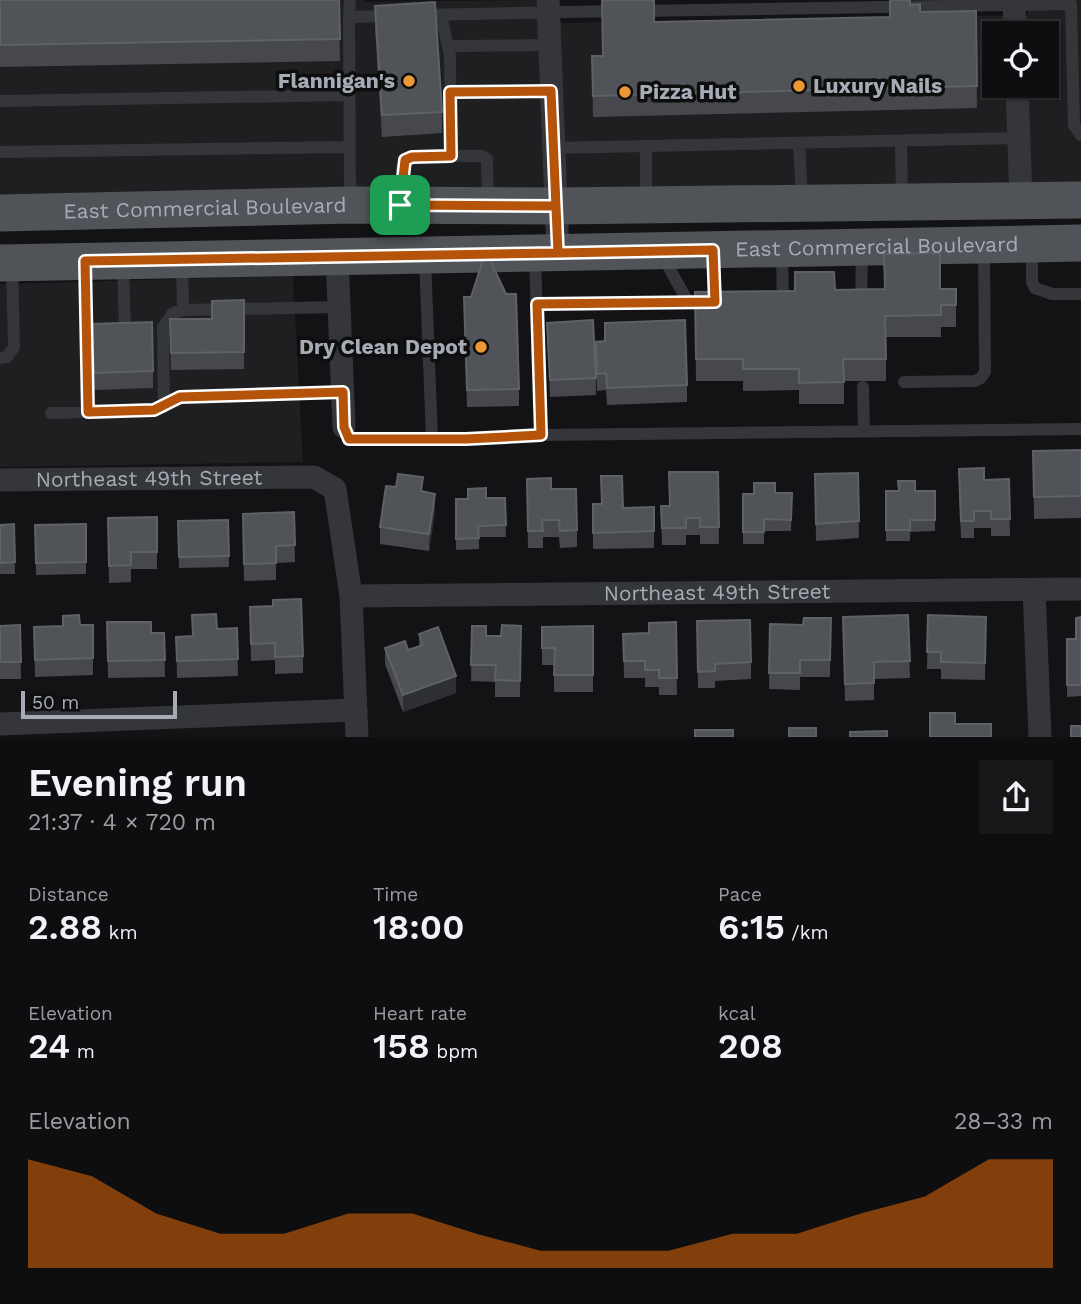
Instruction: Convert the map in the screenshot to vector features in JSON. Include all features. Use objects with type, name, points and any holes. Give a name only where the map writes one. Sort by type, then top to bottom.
[{"type":"main road","name":"East Commercial Boulevard","points":[[0,213],[349,205],[556,206],[1081,200]]},
{"type":"main road","name":"East Commercial Boulevard","points":[[6,263],[1081,243]]},
{"type":"street","points":[[1014,2],[1015,21]]},
{"type":"street","points":[[547,253],[556,206],[548,6]]},
{"type":"street","points":[[1017,98],[1021,201]]},
{"type":"street","points":[[337,257],[344,427]]},
{"type":"street","name":"Northeast 49th Street","points":[[0,480],[314,477],[335,489],[351,596],[1081,589]]},
{"type":"street","points":[[1034,590],[1040,737]]},
{"type":"street","points":[[351,596],[357,737]]},
{"type":"street","points":[[0,724],[356,710]]},
{"type":"lane","points":[[349,0],[349,205]]},
{"type":"lane","points":[[349,17],[440,15],[548,6],[1071,2],[1074,125],[1081,135]]},
{"type":"lane","points":[[440,15],[448,46],[451,156]]},
{"type":"lane","points":[[448,46],[549,45]]},
{"type":"lane","points":[[450,92],[551,91]]},
{"type":"lane","points":[[0,101],[349,95]]},
{"type":"lane","points":[[553,148],[1019,138]]},
{"type":"lane","points":[[901,141],[903,202]]},
{"type":"lane","points":[[799,143],[802,203]]},
{"type":"lane","points":[[646,146],[646,205]]},
{"type":"lane","points":[[0,152],[349,147]]},
{"type":"lane","points":[[400,205],[405,160],[412,157],[451,156],[482,156],[487,159],[488,205]]},
{"type":"lane","points":[[904,382],[975,381],[985,372],[984,244]]},
{"type":"lane","points":[[1031,244],[1032,282],[1035,288],[1052,294],[1081,294]]},
{"type":"lane","points":[[861,308],[862,247]]},
{"type":"lane","points":[[782,248],[783,310]]},
{"type":"lane","points":[[537,304],[715,302],[713,250]]},
{"type":"lane","points":[[659,251],[688,302]]},
{"type":"lane","points":[[541,435],[537,304],[547,253]]},
{"type":"lane","points":[[425,255],[432,439]]},
{"type":"lane","points":[[182,260],[183,310]]},
{"type":"lane","points":[[85,261],[88,412]]},
{"type":"lane","points":[[123,261],[125,330]]},
{"type":"lane","points":[[0,358],[8,357],[14,347],[6,263]]},
{"type":"lane","points":[[164,407],[163,327],[173,313],[183,310],[339,307]]},
{"type":"lane","points":[[863,387],[864,432]]},
{"type":"lane","points":[[51,413],[154,410],[180,397],[343,392]]},
{"type":"lane","points":[[344,427],[349,439],[1081,429]]},
{"type":"shaded area","points":[[0,0],[534,0],[562,23],[1028,15],[1028,0],[1081,0],[1081,188],[0,204]]},
{"type":"shaded area","points":[[293,276],[303,462],[0,467],[0,284]]},
{"type":"building","points":[[0,0],[339,0],[340,39],[0,45]]},
{"type":"building","points":[[602,0],[654,0],[654,22],[890,17],[890,0],[910,0],[910,5],[920,4],[920,12],[976,11],[977,86],[593,96],[592,56],[603,56]]},
{"type":"building","points":[[435,2],[442,112],[382,115],[375,6]]},
{"type":"building","points":[[940,253],[940,289],[956,289],[956,305],[941,305],[941,315],[885,316],[886,359],[843,359],[844,382],[799,383],[799,369],[743,369],[743,359],[696,359],[695,292],[795,291],[795,272],[834,272],[835,290],[885,289],[884,254]]},
{"type":"building","points":[[483,260],[490,260],[506,294],[516,294],[519,389],[467,390],[464,297],[471,297]]},
{"type":"building","points":[[244,300],[244,352],[171,353],[170,319],[212,319],[212,301]]},
{"type":"building","points":[[593,320],[596,378],[550,380],[547,323]]},
{"type":"building","points":[[685,320],[687,385],[607,388],[606,373],[597,374],[596,342],[605,341],[605,323]]},
{"type":"building","points":[[152,322],[153,371],[94,373],[92,324]]},
{"type":"building","points":[[1081,450],[1081,496],[1034,497],[1033,451]]},
{"type":"building","points":[[984,468],[984,480],[1009,479],[1010,519],[991,519],[991,511],[974,511],[974,521],[961,521],[959,469]]},
{"type":"building","points":[[669,472],[718,472],[719,527],[700,527],[700,518],[686,518],[686,528],[662,528],[661,506],[670,506]]},
{"type":"building","points":[[858,473],[859,521],[816,524],[815,474]]},
{"type":"building","points":[[398,474],[423,477],[421,491],[435,494],[429,534],[380,527],[386,486],[396,487]]},
{"type":"building","points":[[601,476],[622,476],[623,508],[654,507],[654,531],[593,533],[593,504],[602,504]]},
{"type":"building","points":[[551,478],[551,489],[576,489],[577,530],[560,531],[559,520],[542,520],[543,531],[528,531],[527,479]]},
{"type":"building","points":[[898,481],[915,481],[915,491],[935,491],[935,520],[910,520],[910,530],[886,530],[886,491],[899,491]]},
{"type":"building","points":[[754,483],[775,483],[775,493],[792,493],[791,520],[764,519],[764,532],[743,532],[743,494],[754,494]]},
{"type":"building","points":[[486,488],[486,498],[505,498],[506,525],[478,526],[479,538],[456,539],[456,499],[468,499],[468,489]]},
{"type":"building","points":[[294,512],[295,545],[276,546],[276,563],[244,564],[243,514]]},
{"type":"building","points":[[157,517],[157,552],[131,552],[131,565],[109,566],[108,518]]},
{"type":"building","points":[[228,520],[229,556],[179,557],[178,521]]},
{"type":"building","points":[[14,524],[15,562],[0,563],[0,525]]},
{"type":"building","points":[[86,524],[86,562],[36,563],[35,525]]},
{"type":"building","points":[[301,599],[303,656],[275,657],[275,643],[251,644],[250,607],[273,606],[273,600]]},
{"type":"building","points":[[216,614],[217,629],[237,628],[238,659],[177,661],[176,637],[193,636],[192,615]]},
{"type":"building","points":[[79,615],[80,625],[93,625],[93,658],[35,660],[34,627],[63,626],[63,616]]},
{"type":"building","points":[[908,615],[910,661],[874,662],[874,683],[845,684],[843,617]]},
{"type":"building","points":[[928,615],[986,617],[985,663],[941,662],[941,652],[927,652]]},
{"type":"building","points":[[1081,617],[1081,685],[1067,685],[1067,639],[1076,639],[1076,618]]},
{"type":"building","points":[[804,618],[831,618],[830,660],[800,660],[800,673],[769,673],[770,624],[803,625]]},
{"type":"building","points":[[750,620],[751,662],[715,664],[715,671],[698,672],[697,621]]},
{"type":"building","points":[[107,622],[151,622],[151,633],[164,633],[165,660],[108,661]]},
{"type":"building","points":[[676,622],[677,678],[659,678],[659,670],[645,670],[645,661],[624,661],[623,634],[649,633],[649,623]]},
{"type":"building","points":[[20,625],[21,662],[0,662],[0,626]]},
{"type":"building","points":[[502,625],[521,626],[520,681],[495,680],[496,665],[471,665],[472,626],[486,626],[486,636],[501,636]]},
{"type":"building","points":[[593,626],[593,675],[554,675],[555,648],[542,648],[542,627]]},
{"type":"building","points":[[438,627],[456,676],[403,695],[385,648],[405,641],[408,650],[423,645],[419,634]]},
{"type":"building","points":[[930,713],[955,713],[955,724],[991,724],[991,737],[930,737]]},
{"type":"building","points":[[1071,726],[1081,726],[1081,737],[1071,737]]},
{"type":"building","points":[[789,728],[816,728],[816,737],[789,737]]},
{"type":"building","points":[[695,730],[733,730],[733,737],[695,737]]},
{"type":"building","points":[[887,731],[887,737],[850,737],[850,732]]},
{"type":"place","name":"Flannigan's","points":[[409,81]]},
{"type":"place","name":"Luxury Nails","points":[[799,86]]},
{"type":"place","name":"Pizza Hut","points":[[625,92]]},
{"type":"place","name":"Dry Clean Depot","points":[[481,347]]},
{"type":"route","points":[[400,205],[402,167],[405,160],[412,157],[451,156],[450,92],[551,91],[558,253],[713,250],[715,302],[537,304],[541,435],[466,439],[349,439],[344,427],[343,392],[180,397],[154,410],[88,412],[85,261],[558,253],[556,206],[400,205]]}]
